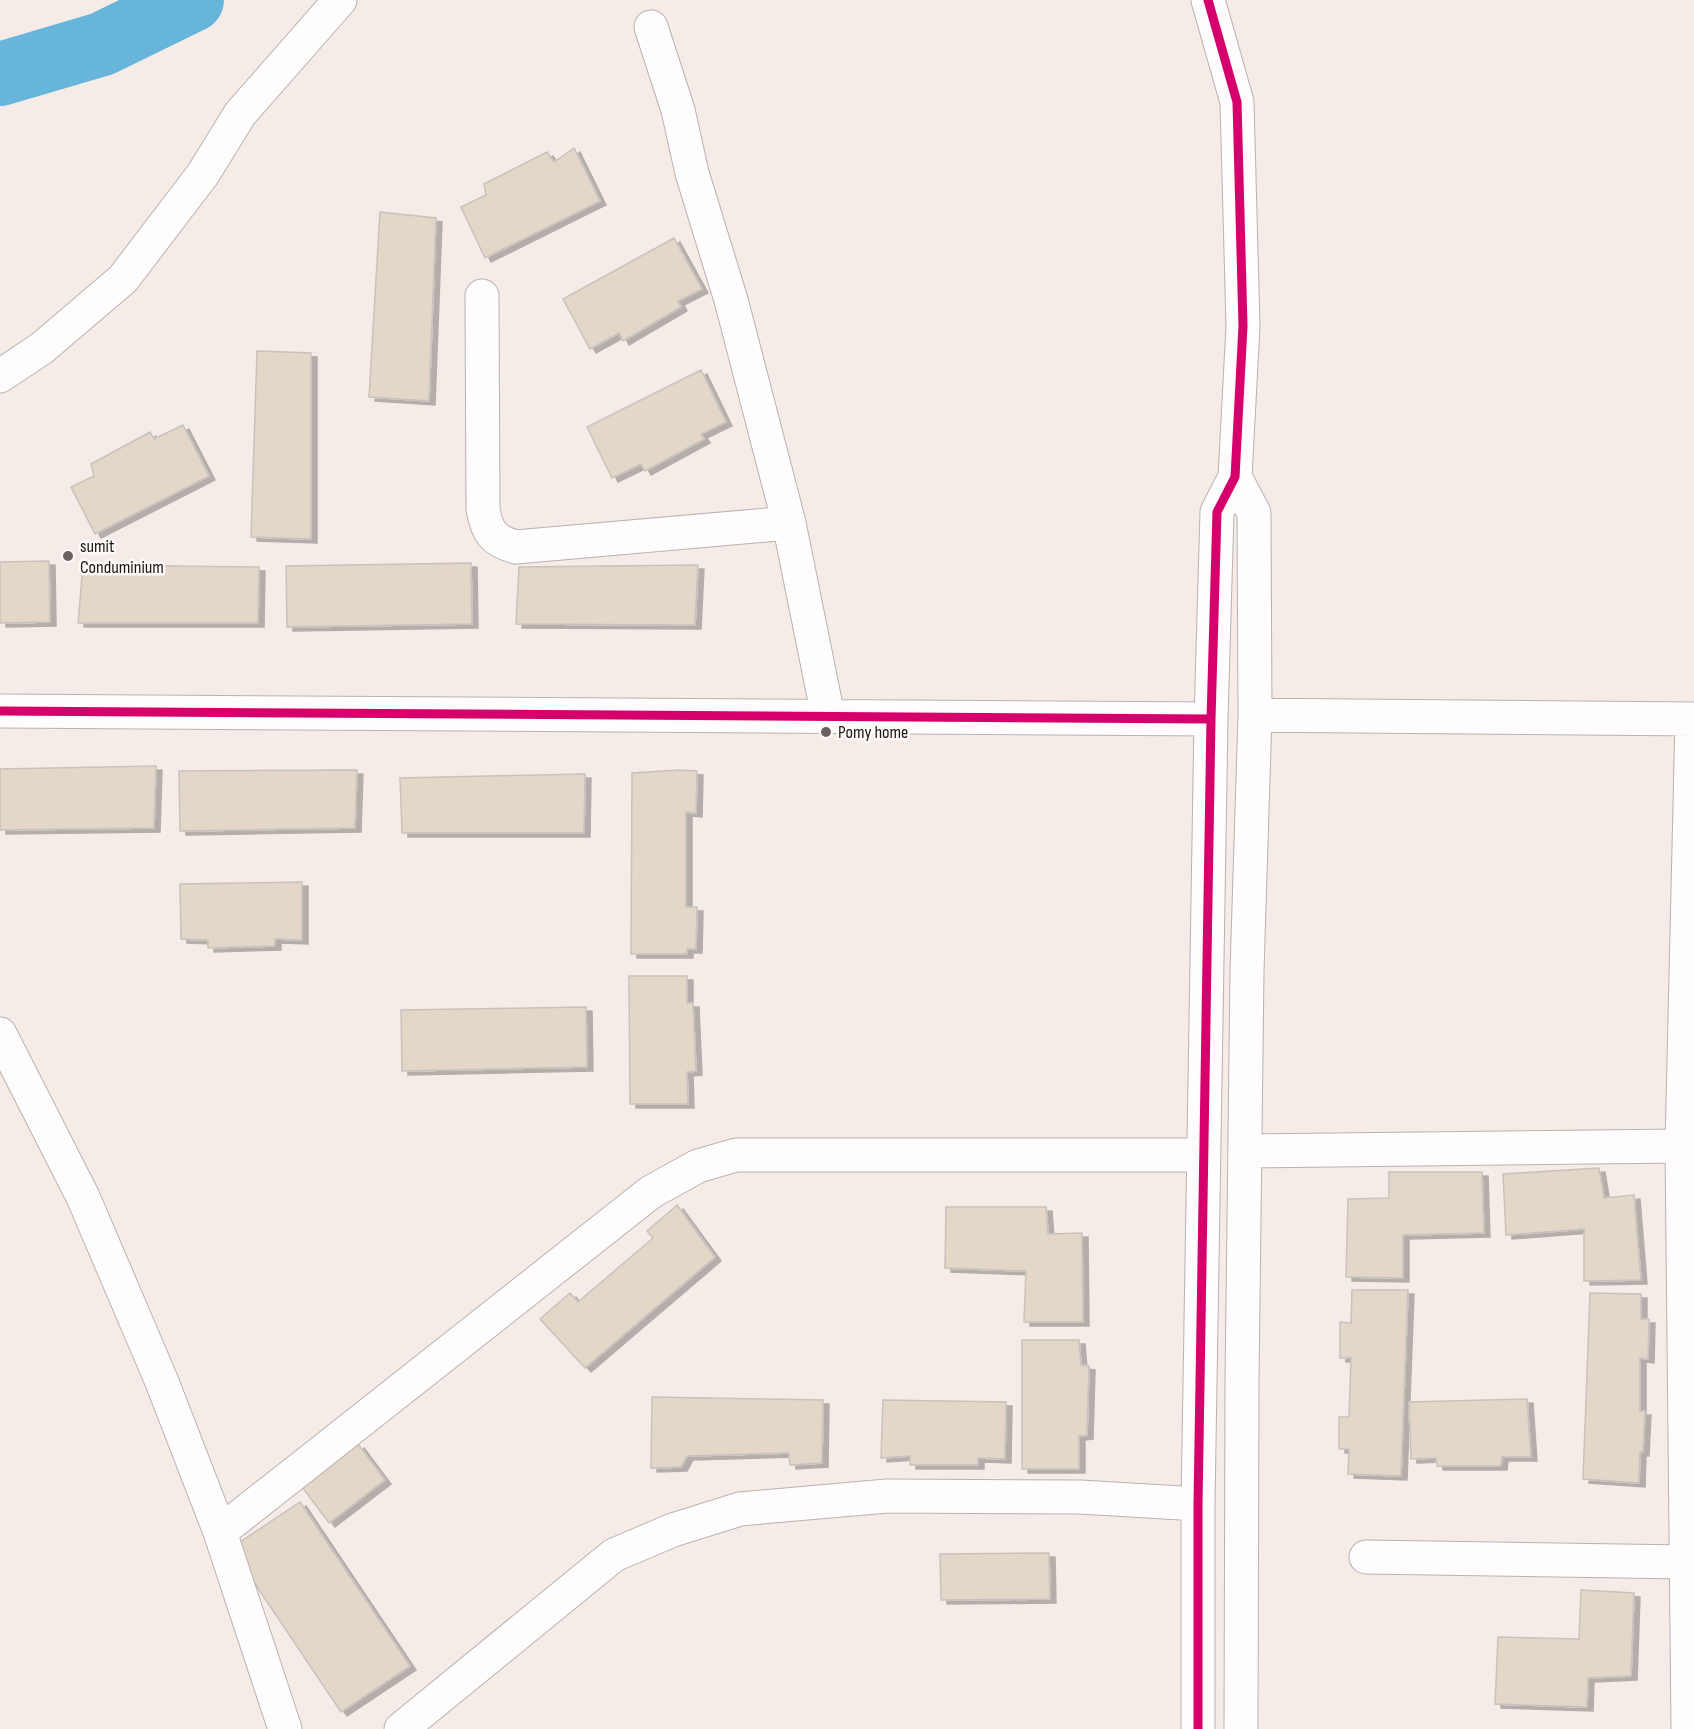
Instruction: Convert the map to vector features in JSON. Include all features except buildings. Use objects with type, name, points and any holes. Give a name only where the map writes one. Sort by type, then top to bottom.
[{"type":"street","points":[[0,376],[42,348],[123,279],[203,174],[240,114],[340,0]]},
{"type":"street","points":[[1198,1729],[1198,1504],[1211,719],[1217,513],[1235,477],[1243,327],[1236,102],[1208,0]]},
{"type":"street","points":[[651,27],[678,110],[692,173],[731,300],[789,524],[828,716]]},
{"type":"street","points":[[482,296],[483,509],[486,525],[500,543],[516,547],[789,524]]},
{"type":"street","points":[[1235,477],[1254,513],[1255,715],[1247,971],[1241,1729]]},
{"type":"street","points":[[1217,513],[1254,513]]},
{"type":"street","points":[[0,711],[1211,719]]},
{"type":"street","points":[[1255,715],[1693,719],[1682,1146],[1688,1729]]},
{"type":"street","points":[[0,1034],[84,1197],[162,1382],[220,1532],[285,1729]]},
{"type":"street","points":[[1246,1151],[1682,1146]]},
{"type":"street","points":[[220,1532],[651,1192],[698,1166],[736,1155],[1204,1155]]},
{"type":"street","points":[[400,1729],[614,1555],[673,1530],[740,1509],[887,1496],[1080,1497],[1198,1504]]},
{"type":"street","points":[[1365,1557],[1687,1562]]},
{"type":"street","points":[[1199,1627],[1243,1629]]},
{"type":"waterway","points":[[0,74],[102,44],[192,0]]},
{"type":"cycle path","points":[[1198,1729],[1198,1504],[1211,719],[1217,512],[1235,477],[1243,326],[1237,102],[1208,0]]},
{"type":"cycle path","points":[[0,711],[1211,719]]},
{"type":"place","name":"sumit Conduminium","points":[[68,556]]},
{"type":"place","name":"Pomy home","points":[[826,732]]}]
